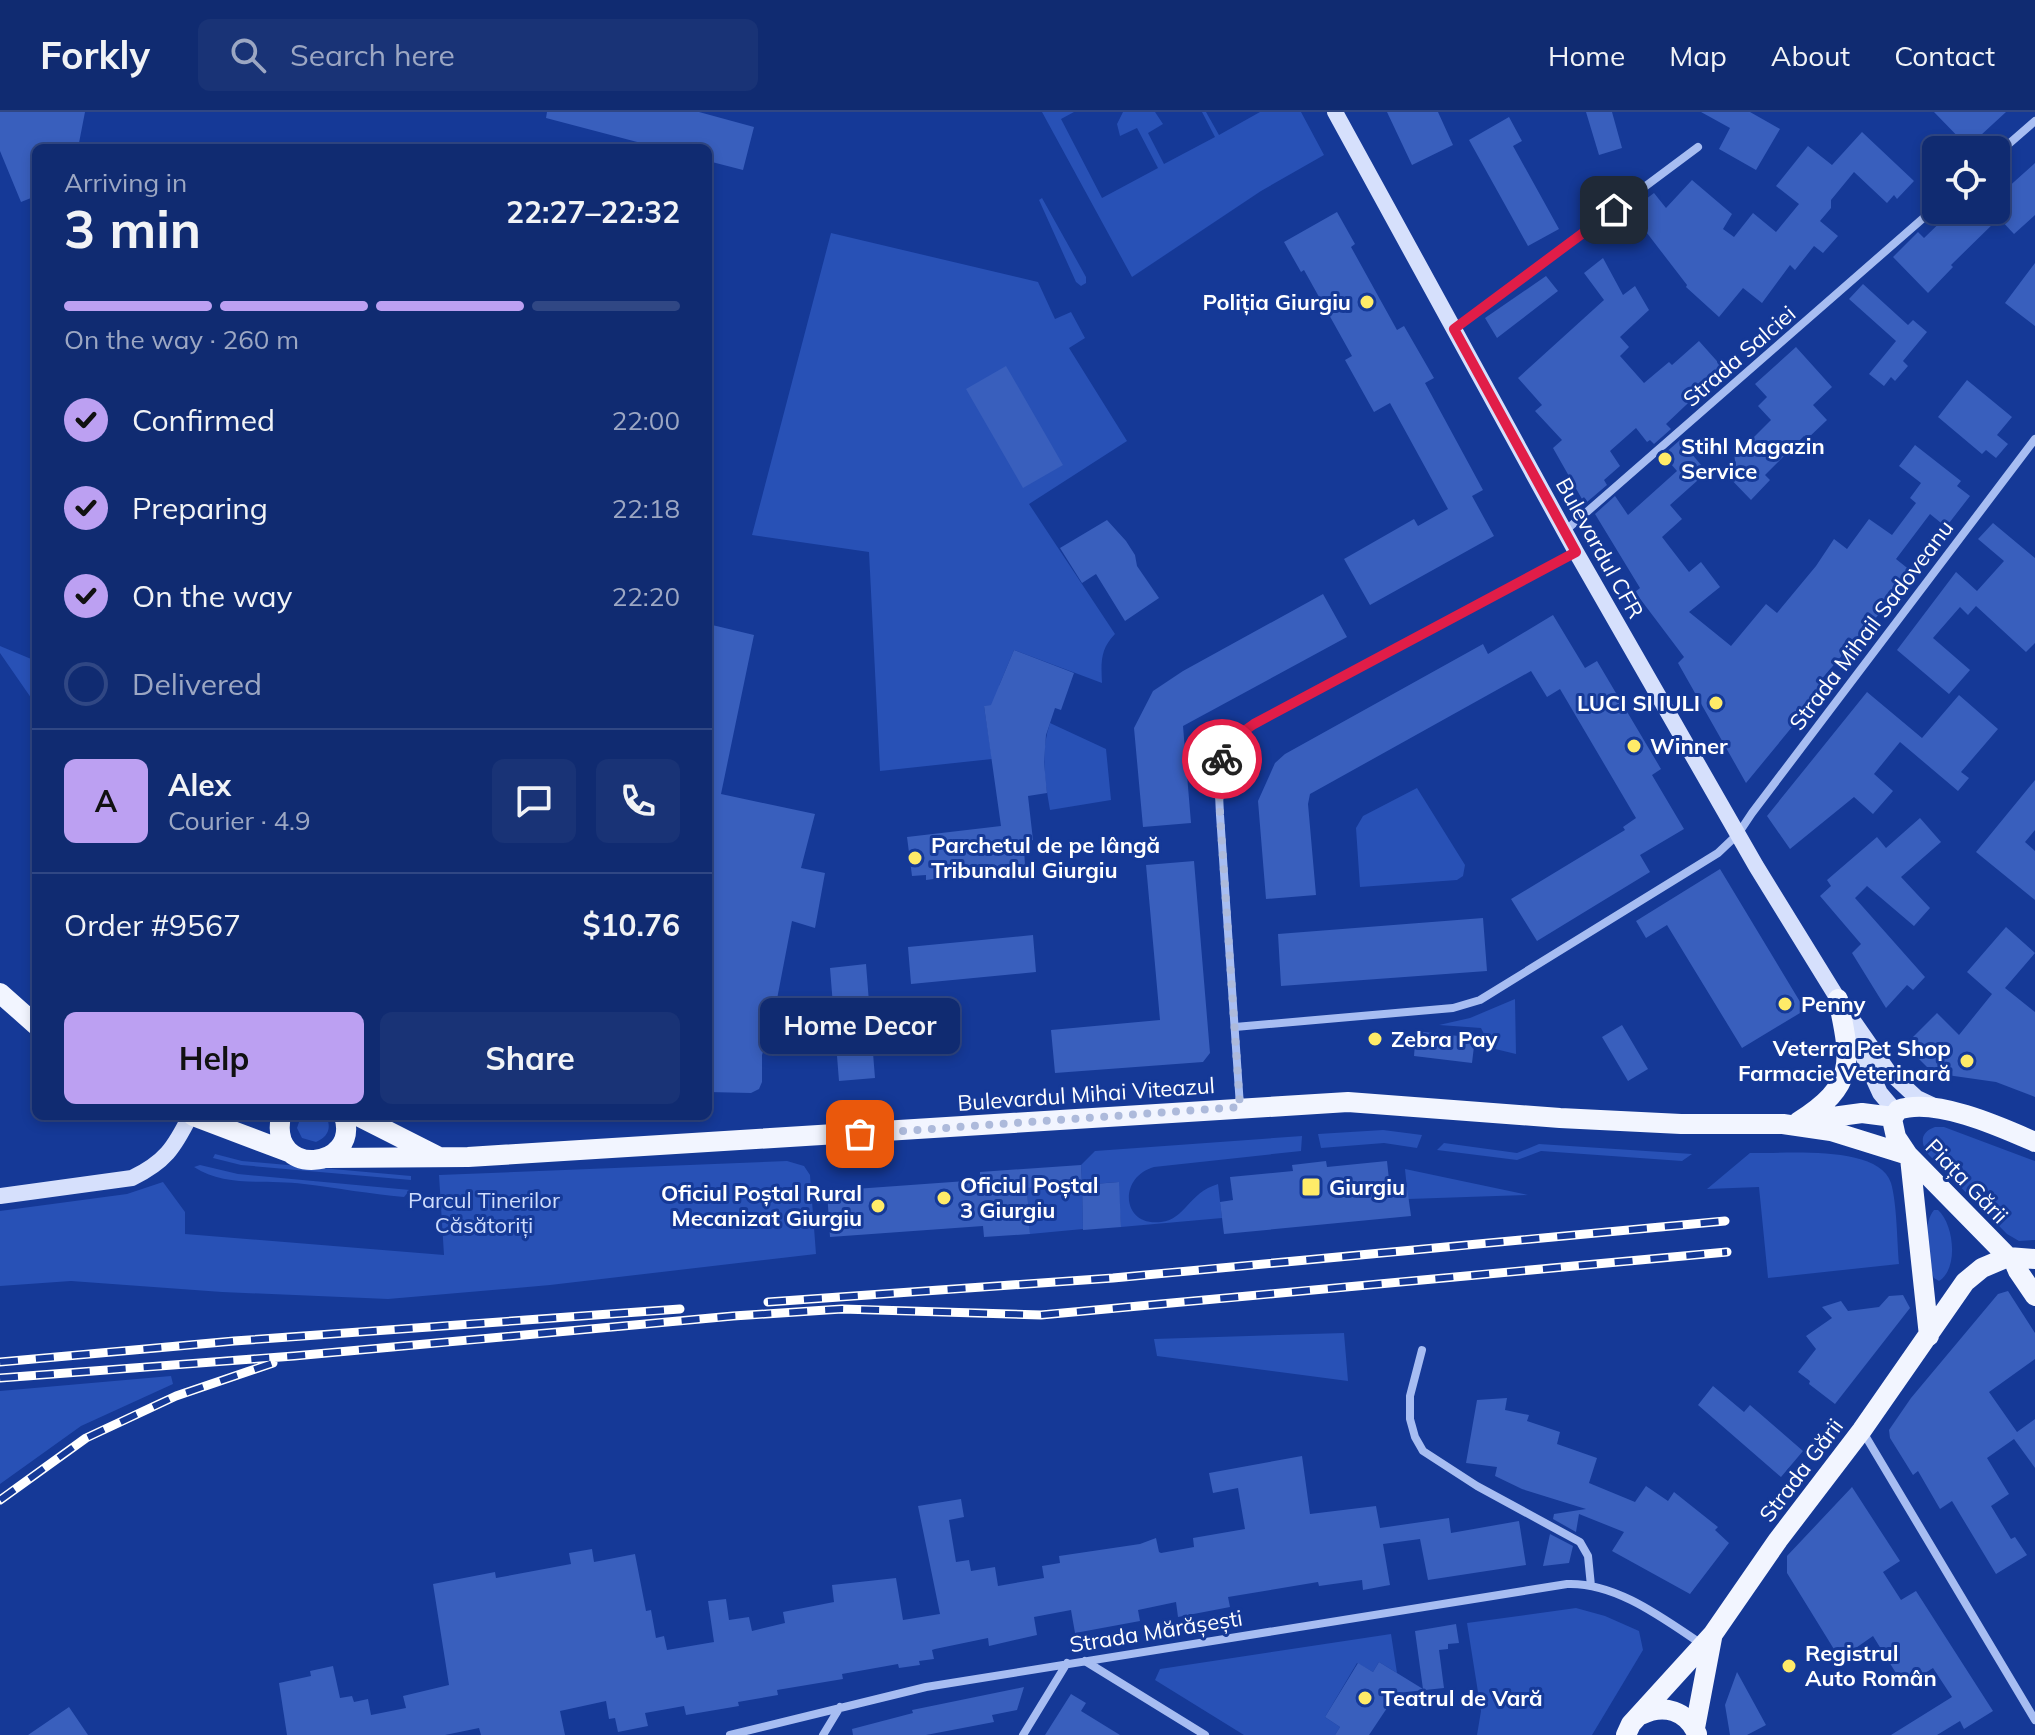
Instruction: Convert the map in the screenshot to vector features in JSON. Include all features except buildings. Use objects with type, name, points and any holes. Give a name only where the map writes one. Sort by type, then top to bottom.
[{"type":"main road","name":"Bulevardul CFR","points":[[1335,112],[1576,552],[1738,834],[1838,999],[1888,1071],[1917,1098],[1941,1110]]},
{"type":"main road","points":[[0,993],[32,1021]]},
{"type":"main road","name":"Bulevardul CFR","points":[[1838,999],[1872,1079],[1894,1114]]},
{"type":"main road","points":[[1790,1123],[1825,1102],[1843,1079],[1848,1061],[1847,1042],[1838,999]]},
{"type":"main road","name":"Bulevardul Mihai Viteazul","points":[[291,1153],[309,1161],[327,1158],[440,1157],[893,1132],[1348,1102],[1681,1124],[1790,1123],[1850,1114],[1894,1114]]},
{"type":"main road","name":"Piața Gării","points":[[2035,1142],[1941,1110],[1910,1107],[1894,1114],[1894,1131],[1909,1156],[2011,1258],[2035,1296]]},
{"type":"main road","points":[[0,1196],[132,1178],[151,1169],[174,1148],[189,1120]]},
{"type":"main road","points":[[202,1120],[291,1153]]},
{"type":"main road","points":[[281,1120],[280,1137],[291,1153]]},
{"type":"main road","points":[[327,1158],[337,1151],[345,1138],[345,1120]]},
{"type":"main road","name":"Bulevardul Mihai Viteazul","points":[[366,1120],[440,1157]]},
{"type":"main road","name":"Bulevardul Mihai Viteazul","points":[[1790,1123],[1831,1131],[1909,1156]]},
{"type":"main road","points":[[1909,1156],[1929,1336]]},
{"type":"main road","points":[[2011,1258],[2035,1259]]},
{"type":"main road","name":"Strada Gării","points":[[1626,1735],[1631,1724],[1708,1639],[1862,1430],[1969,1277],[1988,1264],[2011,1258]]},
{"type":"main road","points":[[1696,1732],[1708,1639]]},
{"type":"main road","points":[[1641,1715],[1654,1709],[1668,1709],[1680,1714],[1696,1732]]},
{"type":"street","points":[[2010,143],[2035,121]]},
{"type":"street","points":[[1454,329],[1698,147]]},
{"type":"street","name":"Strada Salciei","points":[[1565,531],[1922,219]]},
{"type":"street","name":"Strada Mihail Sadoveanu","points":[[1235,1027],[1453,1008],[1480,1000],[1718,853],[1738,834],[2035,439]]},
{"type":"street","points":[[1240,1107],[1220,815],[1219,776],[1224,752],[1237,736],[1254,724],[1576,552]]},
{"type":"street","points":[[1422,1350],[1410,1396],[1410,1419],[1423,1451],[1477,1486],[1580,1542],[1588,1556],[1591,1586]]},
{"type":"street","points":[[1862,1430],[2035,1720]]},
{"type":"street","name":"Strada Mărășești","points":[[730,1735],[926,1687],[1567,1584],[1591,1586],[1708,1639]]},
{"type":"street","points":[[1085,1661],[1205,1735]]},
{"type":"street","points":[[1023,1735],[1067,1663]]},
{"type":"street","points":[[823,1735],[840,1707]]},
{"type":"green space","points":[[1042,112],[1074,112],[1061,119],[1102,198],[1158,168],[1137,128],[1120,136],[1117,124],[1123,112],[1155,112],[1163,124],[1148,133],[1164,164],[1215,137],[1202,112],[1206,112],[1219,135],[1260,112],[1301,112],[1324,155],[1261,191],[1132,277]]},
{"type":"green space","points":[[1042,198],[1086,277],[1086,283],[1081,286],[1076,282],[1039,200]]},
{"type":"green space","points":[[831,233],[1038,282],[1055,319],[1071,312],[1085,338],[1069,348],[1127,441],[1029,504],[1115,634],[1104,651],[1102,683],[1014,650],[999,686],[1004,705],[984,706],[992,759],[880,771],[869,552],[752,535]]},
{"type":"green space","points":[[0,646],[32,659],[32,699],[0,653]]},
{"type":"green space","points":[[1050,723],[1106,749],[1111,800],[1050,810],[1044,756]]},
{"type":"green space","points":[[1417,788],[1465,865],[1463,876],[1457,880],[1360,887],[1356,828],[1363,816]]},
{"type":"green space","points":[[1515,999],[1516,1054],[1491,1048],[1481,1028],[1439,1025],[1470,1018]]},
{"type":"green space","points":[[300,1120],[328,1120],[329,1124],[326,1135],[316,1142],[302,1138],[297,1128]]},
{"type":"green space","points":[[1935,1127],[1944,1127],[2035,1161],[2035,1240],[2019,1241],[2007,1234],[1927,1153],[1923,1137]]},
{"type":"green space","points":[[1383,1130],[1422,1135],[1417,1148],[1384,1143],[1321,1148],[1318,1134]]},
{"type":"green space","points":[[1302,1136],[1301,1151],[1154,1167],[1142,1172],[1130,1190],[1129,1200],[1138,1217],[1161,1222],[1176,1216],[1200,1193],[1218,1184],[1222,1218],[1121,1227],[1118,1182],[1082,1185],[1081,1165],[1095,1151]]},
{"type":"green space","points":[[1444,1143],[1517,1153],[1539,1144],[1692,1154],[1682,1161],[1541,1151],[1517,1160],[1437,1150]]},
{"type":"green space","points":[[1750,1153],[1828,1154],[1869,1162],[1883,1171],[1893,1192],[1899,1264],[1768,1278],[1759,1187],[1707,1189]]},
{"type":"green space","points":[[215,1154],[242,1161],[411,1176],[411,1180],[241,1165],[213,1158]]},
{"type":"green space","name":"Parcul Tinerilor Căsătoriți","points":[[787,1161],[804,1166],[810,1175],[816,1254],[550,1285],[388,1299],[222,1292],[71,1281],[0,1286],[0,1211],[127,1194],[163,1182],[185,1212],[185,1234],[444,1255],[439,1175]]},
{"type":"green space","points":[[200,1165],[238,1174],[410,1190],[404,1197],[304,1184],[233,1180],[206,1174],[194,1167]]},
{"type":"green space","points":[[1405,1169],[1528,1195],[1408,1199]]},
{"type":"green space","points":[[1082,1185],[1083,1229],[1030,1234],[1027,1188]]},
{"type":"green space","points":[[1934,1210],[1938,1210],[1948,1225],[1952,1246],[1950,1267],[1939,1281],[1932,1273],[1927,1240],[1928,1224]]},
{"type":"green space","points":[[1344,1333],[1348,1381],[1157,1356],[1154,1339]]},
{"type":"green space","points":[[171,1376],[173,1384],[81,1426],[0,1484],[0,1391]]},
{"type":"green space","points":[[1576,1608],[1605,1616],[1639,1631],[1643,1650],[1592,1735],[1477,1735],[1481,1711],[1467,1623]]},
{"type":"green space","points":[[1391,1634],[1397,1673],[1379,1662],[1373,1672],[1357,1663],[1325,1717],[1340,1727],[1335,1735],[1244,1735],[1155,1680],[1160,1669]]},
{"type":"railway","points":[[768,1302],[1113,1278],[1725,1221]]},
{"type":"railway","points":[[0,1378],[842,1309],[1041,1315],[1727,1252]]},
{"type":"railway","points":[[0,1362],[234,1341],[680,1309]]},
{"type":"railway","points":[[0,1500],[86,1438],[176,1396],[273,1363]]},
{"type":"way so far","points":[[860,1134],[1240,1107],[1220,815],[1222,759]]},
{"type":"place","name":"Poliția Giurgiu","points":[[1367,302]]},
{"type":"place","name":"Stihl Magazin Service","points":[[1665,459]]},
{"type":"place","name":"LUCI SI IULI","points":[[1716,703]]},
{"type":"place","name":"Winner","points":[[1634,746]]},
{"type":"place","name":"Parchetul de pe lângă Tribunalul Giurgiu","points":[[915,858]]},
{"type":"place","name":"Penny","points":[[1785,1004]]},
{"type":"place","name":"Zebra Pay","points":[[1375,1039]]},
{"type":"place","name":"Veterra Pet Shop Farmacie Veterinară","points":[[1967,1061]]},
{"type":"place","name":"Home Decor","points":[[860,1134]]},
{"type":"place","name":"Giurgiu","points":[[1311,1187]]},
{"type":"place","name":"Oficiul Poștal 3 Giurgiu","points":[[944,1198]]},
{"type":"place","name":"Oficiul Poștal Rural Mecanizat Giurgiu","points":[[878,1206]]},
{"type":"place","name":"Registrul Auto Român","points":[[1789,1666]]},
{"type":"place","name":"Teatrul de Vară","points":[[1365,1698]]},
{"type":"route","points":[[1222,759],[1237,736],[1254,724],[1576,552],[1454,329],[1614,210]]}]
